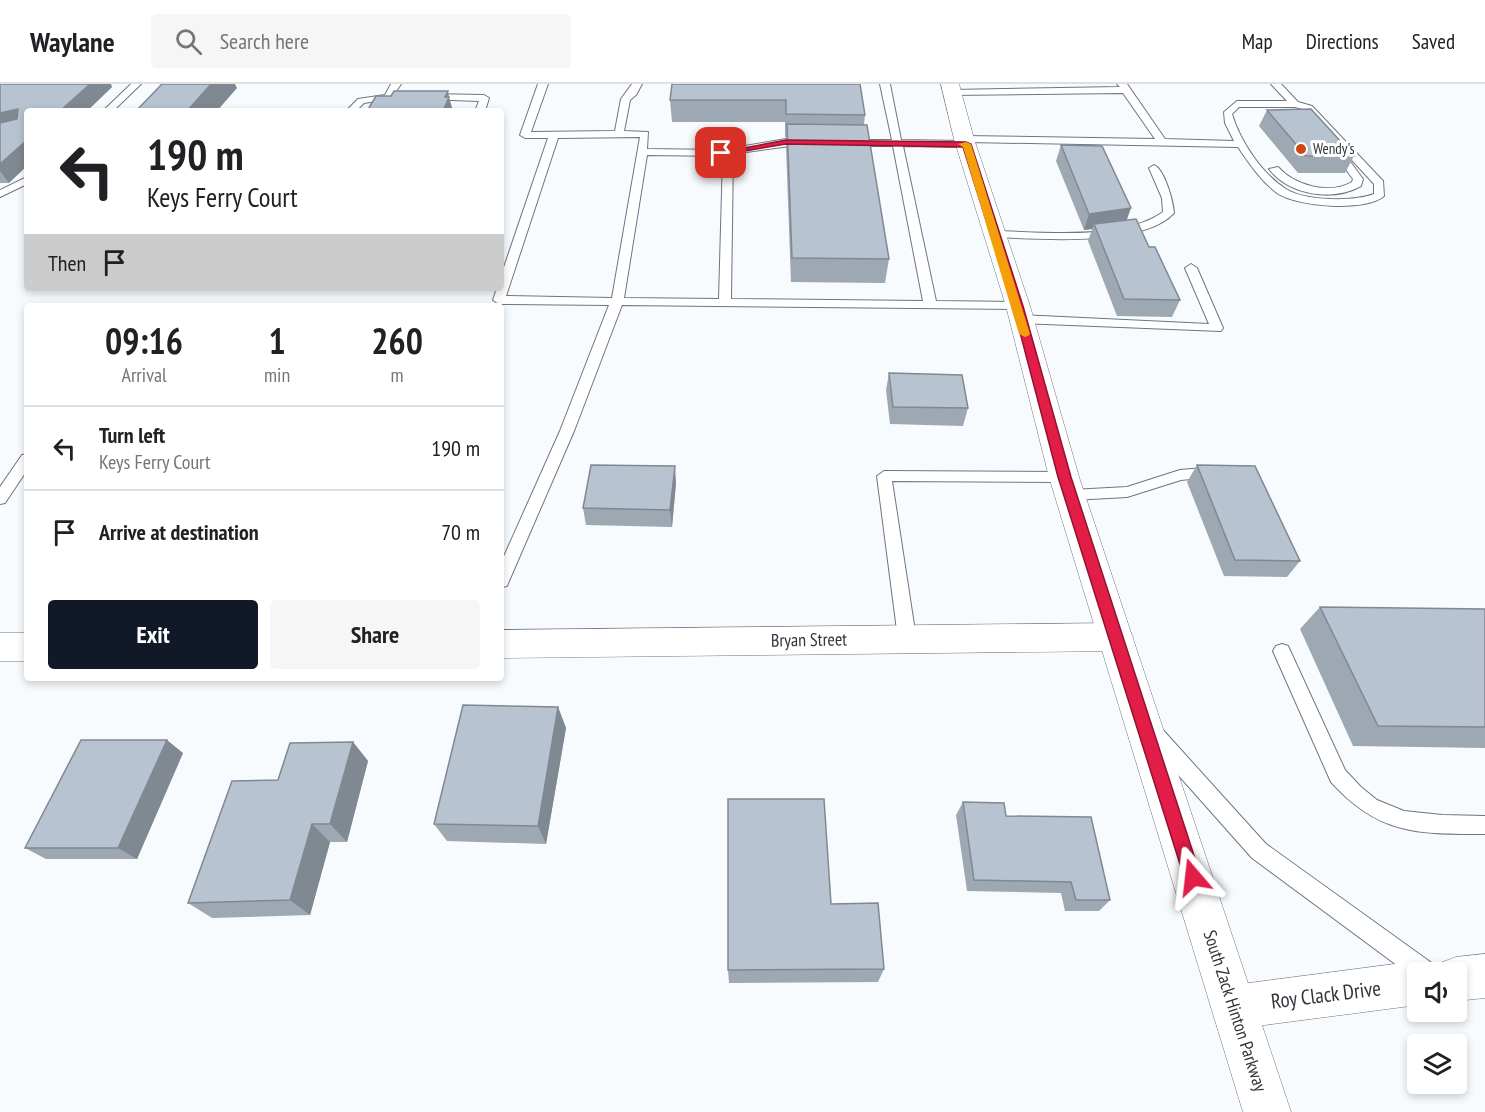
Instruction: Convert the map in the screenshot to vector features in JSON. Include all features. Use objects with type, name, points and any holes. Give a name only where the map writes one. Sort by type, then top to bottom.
[{"type":"main road","name":"South Zack Hinton Parkway","points":[[951,88],[965,141],[1019,312],[1068,486],[1268,1112]]},
{"type":"main road","name":"Bryan Street","points":[[504,644],[1116,637]]},
{"type":"main road","points":[[0,647],[24,647]]},
{"type":"main road","points":[[1467,978],[1485,976]]},
{"type":"main road","name":"Roy Clack Drive","points":[[1234,1007],[1407,984]]},
{"type":"lane","points":[[111,108],[136,84]]},
{"type":"lane","points":[[388,97],[396,84]]},
{"type":"lane","points":[[504,574],[567,431],[617,301],[645,134],[525,135],[543,84]]},
{"type":"lane","points":[[619,134],[626,99],[633,93],[637,84]]},
{"type":"lane","points":[[885,84],[930,303]]},
{"type":"lane","points":[[1276,84],[1295,104]]},
{"type":"lane","points":[[951,88],[1124,87],[1162,142]]},
{"type":"lane","points":[[354,108],[361,102],[400,97]]},
{"type":"lane","points":[[412,97],[484,98],[481,108]]},
{"type":"lane","points":[[1238,104],[1295,104],[1309,108],[1319,116],[1378,183],[1379,196],[1372,201],[1356,202],[1314,200],[1286,194],[1270,180],[1227,114],[1238,104]]},
{"type":"lane","points":[[1266,158],[1284,180],[1294,184],[1320,190],[1352,187],[1358,179],[1317,128],[1314,123],[1319,116]]},
{"type":"lane","points":[[504,285],[554,135]]},
{"type":"lane","points":[[842,143],[965,141],[1248,143]]},
{"type":"lane","points":[[642,152],[728,151],[786,142],[820,142]]},
{"type":"lane","points":[[725,302],[728,151]]},
{"type":"lane","points":[[995,234],[1093,234],[1142,228],[1162,222],[1169,213],[1167,198],[1154,168]]},
{"type":"lane","points":[[0,194],[24,182]]},
{"type":"lane","points":[[502,291],[499,300],[930,303],[1217,327],[1191,268]]},
{"type":"lane","points":[[0,499],[24,463]]},
{"type":"lane","points":[[907,638],[884,476],[1068,486],[1127,492],[1180,475],[1229,472]]},
{"type":"lane","points":[[1282,651],[1338,776],[1352,794],[1380,813],[1413,824],[1485,825]]},
{"type":"lane","points":[[1146,725],[1260,851],[1411,962]]},
{"type":"building","points":[[0,84],[90,84],[63,108],[24,108],[24,143],[0,164],[0,123],[17,119],[18,109],[0,113]]},
{"type":"building","points":[[162,84],[211,84],[190,108],[139,108]]},
{"type":"building","points":[[672,84],[860,84],[865,115],[786,114],[786,100],[670,100]]},
{"type":"building","points":[[394,91],[448,91],[445,97],[449,97],[444,108],[369,108],[376,96],[391,96]]},
{"type":"building","points":[[1311,109],[1354,156],[1306,156],[1267,110]]},
{"type":"building","points":[[787,124],[867,125],[889,259],[792,258]]},
{"type":"building","points":[[1061,145],[1102,146],[1131,208],[1089,214]]},
{"type":"building","points":[[1136,219],[1149,247],[1155,247],[1180,300],[1124,299],[1094,224]]},
{"type":"building","points":[[889,373],[962,375],[968,408],[893,407]]},
{"type":"building","points":[[591,465],[675,466],[670,510],[583,508]]},
{"type":"building","points":[[1197,465],[1255,466],[1300,561],[1235,560]]},
{"type":"building","points":[[1320,607],[1485,609],[1485,727],[1378,726]]},
{"type":"building","points":[[463,705],[558,707],[538,826],[434,824]]},
{"type":"building","points":[[81,740],[167,740],[118,848],[25,848]]},
{"type":"building","points":[[353,742],[330,824],[312,824],[290,900],[188,903],[232,781],[278,780],[290,743]]},
{"type":"building","points":[[728,799],[824,799],[831,904],[878,903],[884,969],[728,970]]},
{"type":"building","points":[[963,802],[1004,803],[1006,816],[1091,817],[1110,900],[1076,900],[1071,882],[974,880]]},
{"type":"slow traffic","points":[[962,144],[966,144],[1025,334]]},
{"type":"place","name":"Wendy's","points":[[1301,149]]},
{"type":"route","points":[[721,153],[786,142],[966,144],[1018,306],[1065,477],[1193,877]]}]
